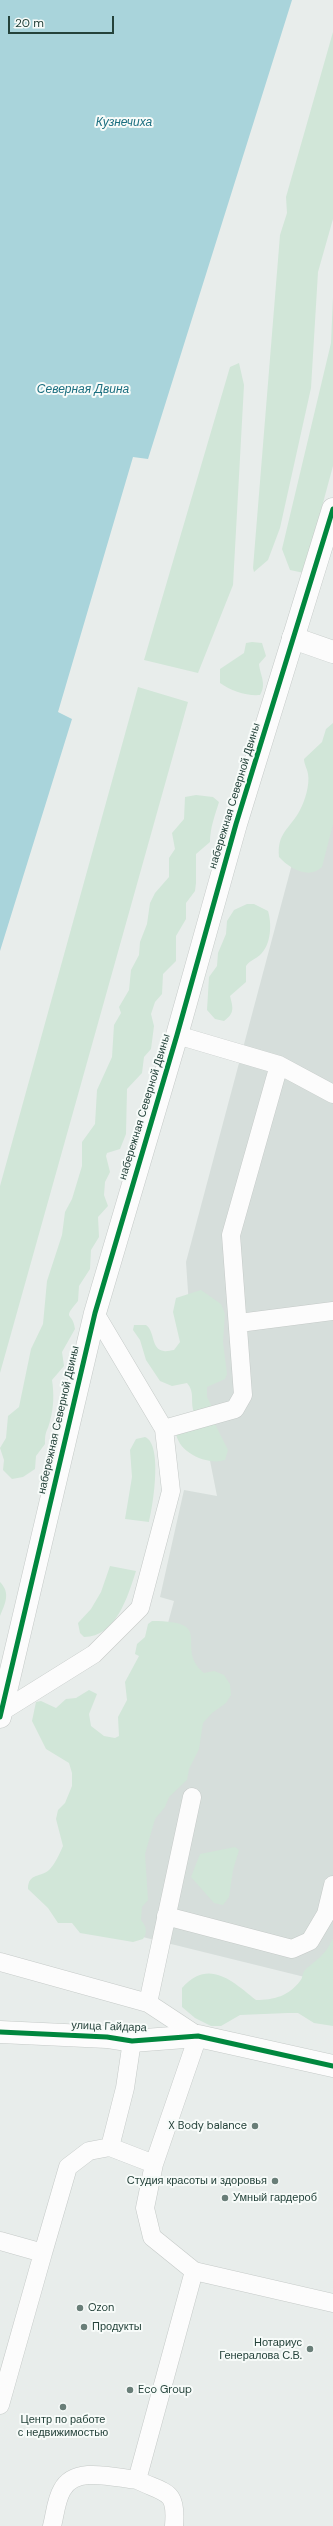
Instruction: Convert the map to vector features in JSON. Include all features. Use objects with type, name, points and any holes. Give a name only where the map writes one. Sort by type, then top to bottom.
[{"type":"street","name":"набережная Северной Двины","points":[[1,1715],[95,1313],[177,1035],[236,824],[333,510]]},
{"type":"street","points":[[293,638],[333,652]]},
{"type":"street","name":"улица Гайдара","points":[[0,2032],[107,2037],[132,2041],[198,2036],[333,2066]]},
{"type":"lane","points":[[177,1035],[279,1065],[333,1094]]},
{"type":"lane","points":[[164,1429],[235,1408],[243,1395],[239,1323],[230,1235],[279,1065]]},
{"type":"lane","points":[[239,1323],[333,1311]]},
{"type":"lane","points":[[1,1715],[94,1654],[140,1608],[171,1492],[164,1429],[95,1313]]},
{"type":"lane","points":[[148,2003],[192,1797]]},
{"type":"lane","points":[[166,1916],[292,1949],[310,1941],[326,1914],[333,1885]]},
{"type":"lane","points":[[0,1962],[148,2003],[198,2036],[154,2164],[145,2208],[152,2237],[194,2271],[333,2303]]},
{"type":"lane","points":[[110,2147],[124,2088],[132,2041]]},
{"type":"lane","points":[[0,2405],[68,2167],[89,2151],[110,2147],[154,2164]]},
{"type":"lane","points":[[0,2241],[43,2253]]},
{"type":"lane","points":[[137,2480],[194,2271]]},
{"type":"lane","points":[[52,2526],[62,2490],[71,2478],[89,2474],[137,2480],[169,2495],[176,2505],[174,2526]]},
{"type":"shaded area","points":[[333,744],[333,1984],[86,1923],[174,1601],[160,1597],[184,1490],[217,1496],[194,1380],[186,1262],[308,804]]},
{"type":"green space","points":[[333,32],[333,219],[318,272],[311,388],[280,528],[268,560],[254,572],[253,568],[280,235],[287,213],[286,197]]},
{"type":"green space","points":[[333,297],[333,466],[304,573],[290,570],[282,549],[331,343]]},
{"type":"green space","points":[[239,363],[244,385],[233,585],[198,673],[144,660],[230,367]]},
{"type":"green space","points":[[246,643],[262,643],[266,656],[259,664],[263,683],[260,695],[249,695],[239,692],[220,683],[220,669],[244,653]]},
{"type":"green space","points":[[138,687],[188,702],[0,1373],[0,1186]]},
{"type":"green space","points":[[333,723],[333,824],[322,867],[317,871],[299,871],[288,865],[279,857],[280,842],[285,831],[304,802],[308,787],[308,772],[304,759],[322,742],[326,729]]},
{"type":"green space","points":[[196,795],[213,797],[219,802],[212,827],[210,842],[196,854],[195,891],[186,903],[186,919],[176,936],[176,961],[163,974],[162,994],[155,1002],[151,1014],[154,1026],[151,1049],[144,1057],[142,1073],[127,1089],[126,1134],[120,1149],[107,1153],[106,1156],[110,1172],[105,1182],[104,1195],[108,1206],[98,1217],[99,1237],[91,1250],[90,1269],[79,1286],[78,1301],[69,1314],[74,1323],[75,1329],[62,1352],[64,1366],[52,1380],[53,1405],[45,1444],[36,1456],[35,1469],[23,1477],[12,1479],[3,1470],[4,1460],[0,1448],[6,1438],[8,1416],[19,1407],[31,1349],[43,1324],[47,1281],[62,1235],[65,1212],[72,1199],[82,1166],[82,1142],[95,1124],[97,1090],[112,1057],[114,1025],[121,1013],[119,1007],[129,990],[131,970],[139,955],[140,942],[147,924],[150,903],[155,893],[169,877],[169,858],[175,849],[172,833],[184,819],[185,797]]},
{"type":"green space","points":[[247,904],[254,904],[268,911],[270,922],[269,939],[261,954],[249,962],[246,966],[246,982],[230,996],[232,1013],[224,1021],[215,1019],[207,1010],[209,977],[217,966],[218,953],[226,934],[227,921],[234,910]]},
{"type":"green space","points":[[201,1290],[221,1304],[225,1314],[223,1342],[227,1374],[225,1379],[207,1387],[207,1397],[215,1413],[215,1424],[228,1450],[225,1460],[218,1461],[210,1461],[194,1456],[181,1445],[177,1439],[176,1431],[195,1414],[192,1406],[192,1394],[190,1387],[187,1383],[172,1386],[160,1381],[146,1360],[140,1340],[133,1330],[134,1325],[146,1325],[151,1331],[155,1344],[160,1350],[174,1350],[180,1342],[173,1312],[176,1298]]},
{"type":"green space","points":[[145,1437],[151,1442],[154,1451],[155,1463],[153,1503],[149,1522],[125,1519],[132,1477],[130,1450],[136,1439]]},
{"type":"green space","points":[[110,1566],[136,1571],[129,1592],[119,1613],[112,1623],[95,1635],[84,1637],[80,1633],[78,1623],[91,1609],[101,1592]]},
{"type":"green space","points":[[0,1582],[5,1590],[6,1599],[0,1616]]},
{"type":"green space","points":[[152,1621],[172,1622],[184,1625],[189,1631],[191,1637],[192,1654],[196,1663],[204,1673],[214,1671],[224,1675],[230,1684],[231,1695],[226,1703],[212,1713],[203,1723],[199,1749],[189,1769],[187,1780],[169,1797],[165,1807],[155,1819],[145,1854],[148,1900],[142,1907],[141,1920],[145,1927],[146,1934],[143,1939],[133,1942],[80,1933],[72,1923],[58,1923],[48,1908],[28,1889],[30,1880],[47,1872],[52,1867],[63,1846],[56,1819],[58,1810],[65,1803],[72,1786],[72,1773],[69,1763],[46,1749],[32,1721],[36,1702],[41,1701],[56,1708],[66,1699],[76,1698],[89,1690],[97,1694],[89,1714],[91,1726],[104,1736],[115,1738],[119,1736],[118,1717],[127,1700],[125,1682],[139,1656],[135,1654],[137,1644],[145,1637],[148,1624]]},
{"type":"green space","points":[[235,1847],[239,1850],[233,1870],[229,1897],[223,1905],[214,1903],[191,1877],[200,1854]]},
{"type":"green space","points":[[333,1938],[333,2026],[314,2023],[298,2013],[288,2013],[240,2015],[221,2026],[211,2026],[195,2018],[182,2007],[182,1988],[192,1979],[202,1975],[211,1974],[229,1980],[256,2000],[275,1998],[286,1994],[301,1980],[304,1971],[324,1953]]},
{"type":"water","points":[[0,0],[292,0],[148,459],[133,457],[58,712],[72,719],[0,951]]},
{"type":"cycle path","points":[[0,1717],[95,1313],[177,1035],[236,824],[333,509]]},
{"type":"cycle path","points":[[0,2032],[107,2037],[132,2041],[198,2036],[333,2066]]},
{"type":"place","name":"X Body balance","points":[[255,2126]]},
{"type":"place","name":"Студия красоты и здоровья","points":[[275,2181]]},
{"type":"place","name":"Умный гардероб","points":[[225,2198]]},
{"type":"place","name":"Ozon","points":[[80,2308]]},
{"type":"place","name":"Продукты","points":[[84,2327]]},
{"type":"place","name":"Нотариус Генералова С.В.","points":[[310,2349]]},
{"type":"place","name":"Eco Group","points":[[130,2390]]},
{"type":"place","name":"Центр по работе с недвижимостью","points":[[63,2407]]},
{"type":"water label","name":"Кузнечиха","points":[[124,123]]},
{"type":"water label","name":"Северная Двина","points":[[83,390]]}]
